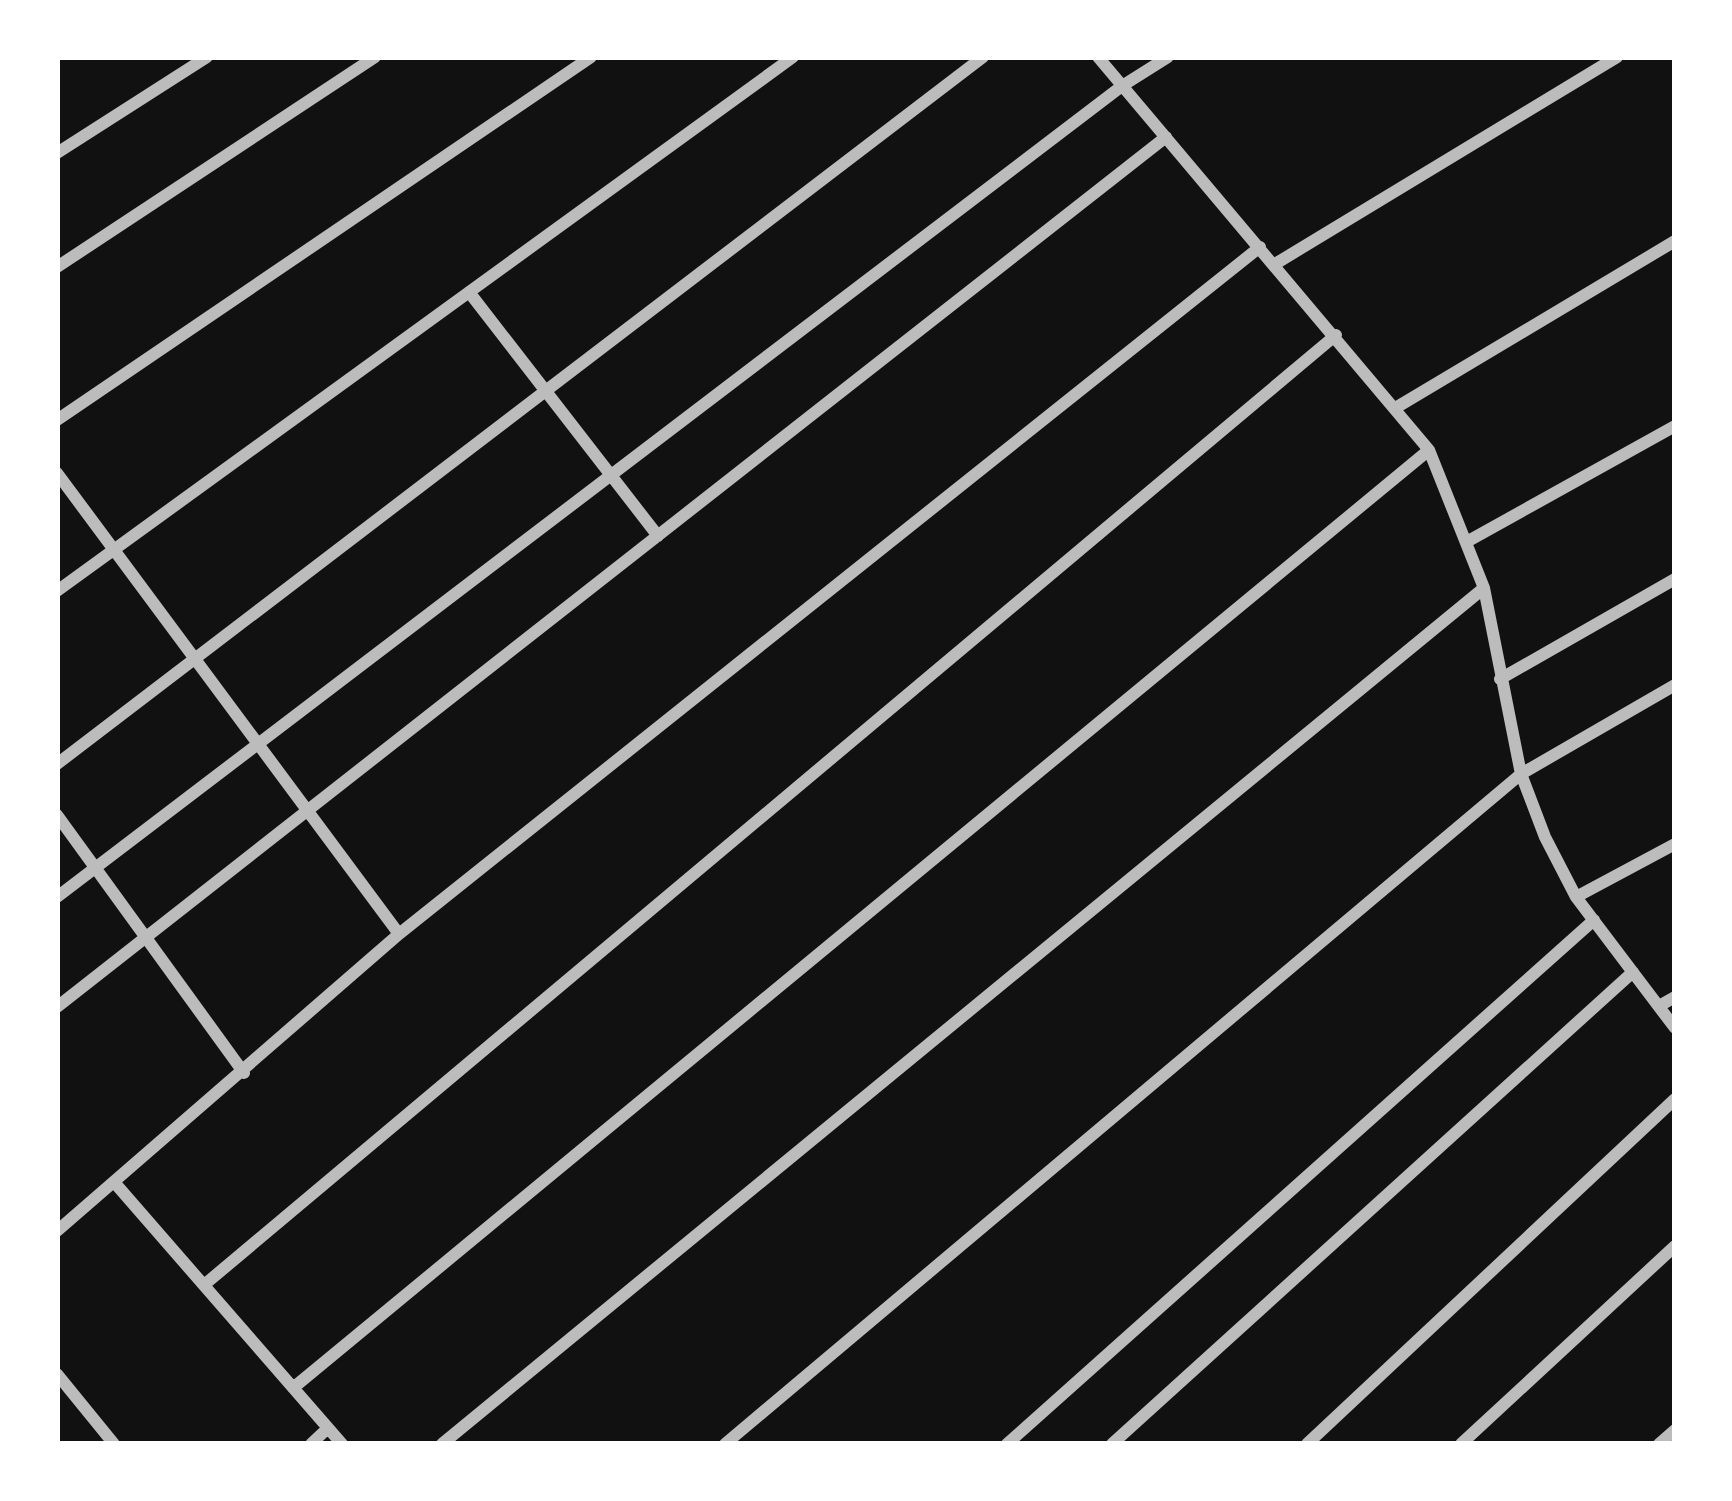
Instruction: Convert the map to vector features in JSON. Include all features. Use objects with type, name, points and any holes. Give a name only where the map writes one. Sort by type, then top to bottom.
[{"type":"street","points":[[57,153],[207,57]]},
{"type":"street","points":[[57,267],[375,57]]},
{"type":"street","points":[[57,420],[591,57]]},
{"type":"street","points":[[57,591],[793,57]]},
{"type":"street","points":[[57,764],[983,57]]},
{"type":"street","points":[[1098,57],[1429,450],[1470,540],[1484,588],[1522,774],[1576,897],[1675,1028]]},
{"type":"street","points":[[57,897],[1122,86],[1168,57]]},
{"type":"street","points":[[1276,264],[1617,57]]},
{"type":"street","points":[[57,1007],[1166,137]]},
{"type":"street","points":[[1397,407],[1675,241]]},
{"type":"street","points":[[57,1231],[399,934],[1260,247]]},
{"type":"street","points":[[469,292],[658,536]]},
{"type":"street","points":[[204,1286],[1336,335]]},
{"type":"street","points":[[1470,540],[1675,426]]},
{"type":"street","points":[[293,1388],[1429,450]]},
{"type":"street","points":[[57,473],[399,934]]},
{"type":"street","points":[[1500,679],[1675,579]]},
{"type":"street","points":[[442,1444],[1484,588]]},
{"type":"street","points":[[725,1444],[1522,774],[1675,686]]},
{"type":"street","points":[[57,815],[244,1073]]},
{"type":"street","points":[[1576,897],[1675,844]]},
{"type":"street","points":[[1007,1444],[1594,920]]},
{"type":"street","points":[[1112,1444],[1633,972]]},
{"type":"street","points":[[1659,1006],[1675,997]]},
{"type":"street","points":[[1306,1444],[1675,1099]]},
{"type":"street","points":[[114,1182],[342,1444]]},
{"type":"street","points":[[1461,1444],[1675,1246]]},
{"type":"street","points":[[57,1374],[113,1444]]},
{"type":"street","points":[[311,1444],[328,1428]]},
{"type":"street","points":[[1659,1444],[1675,1430]]}]
